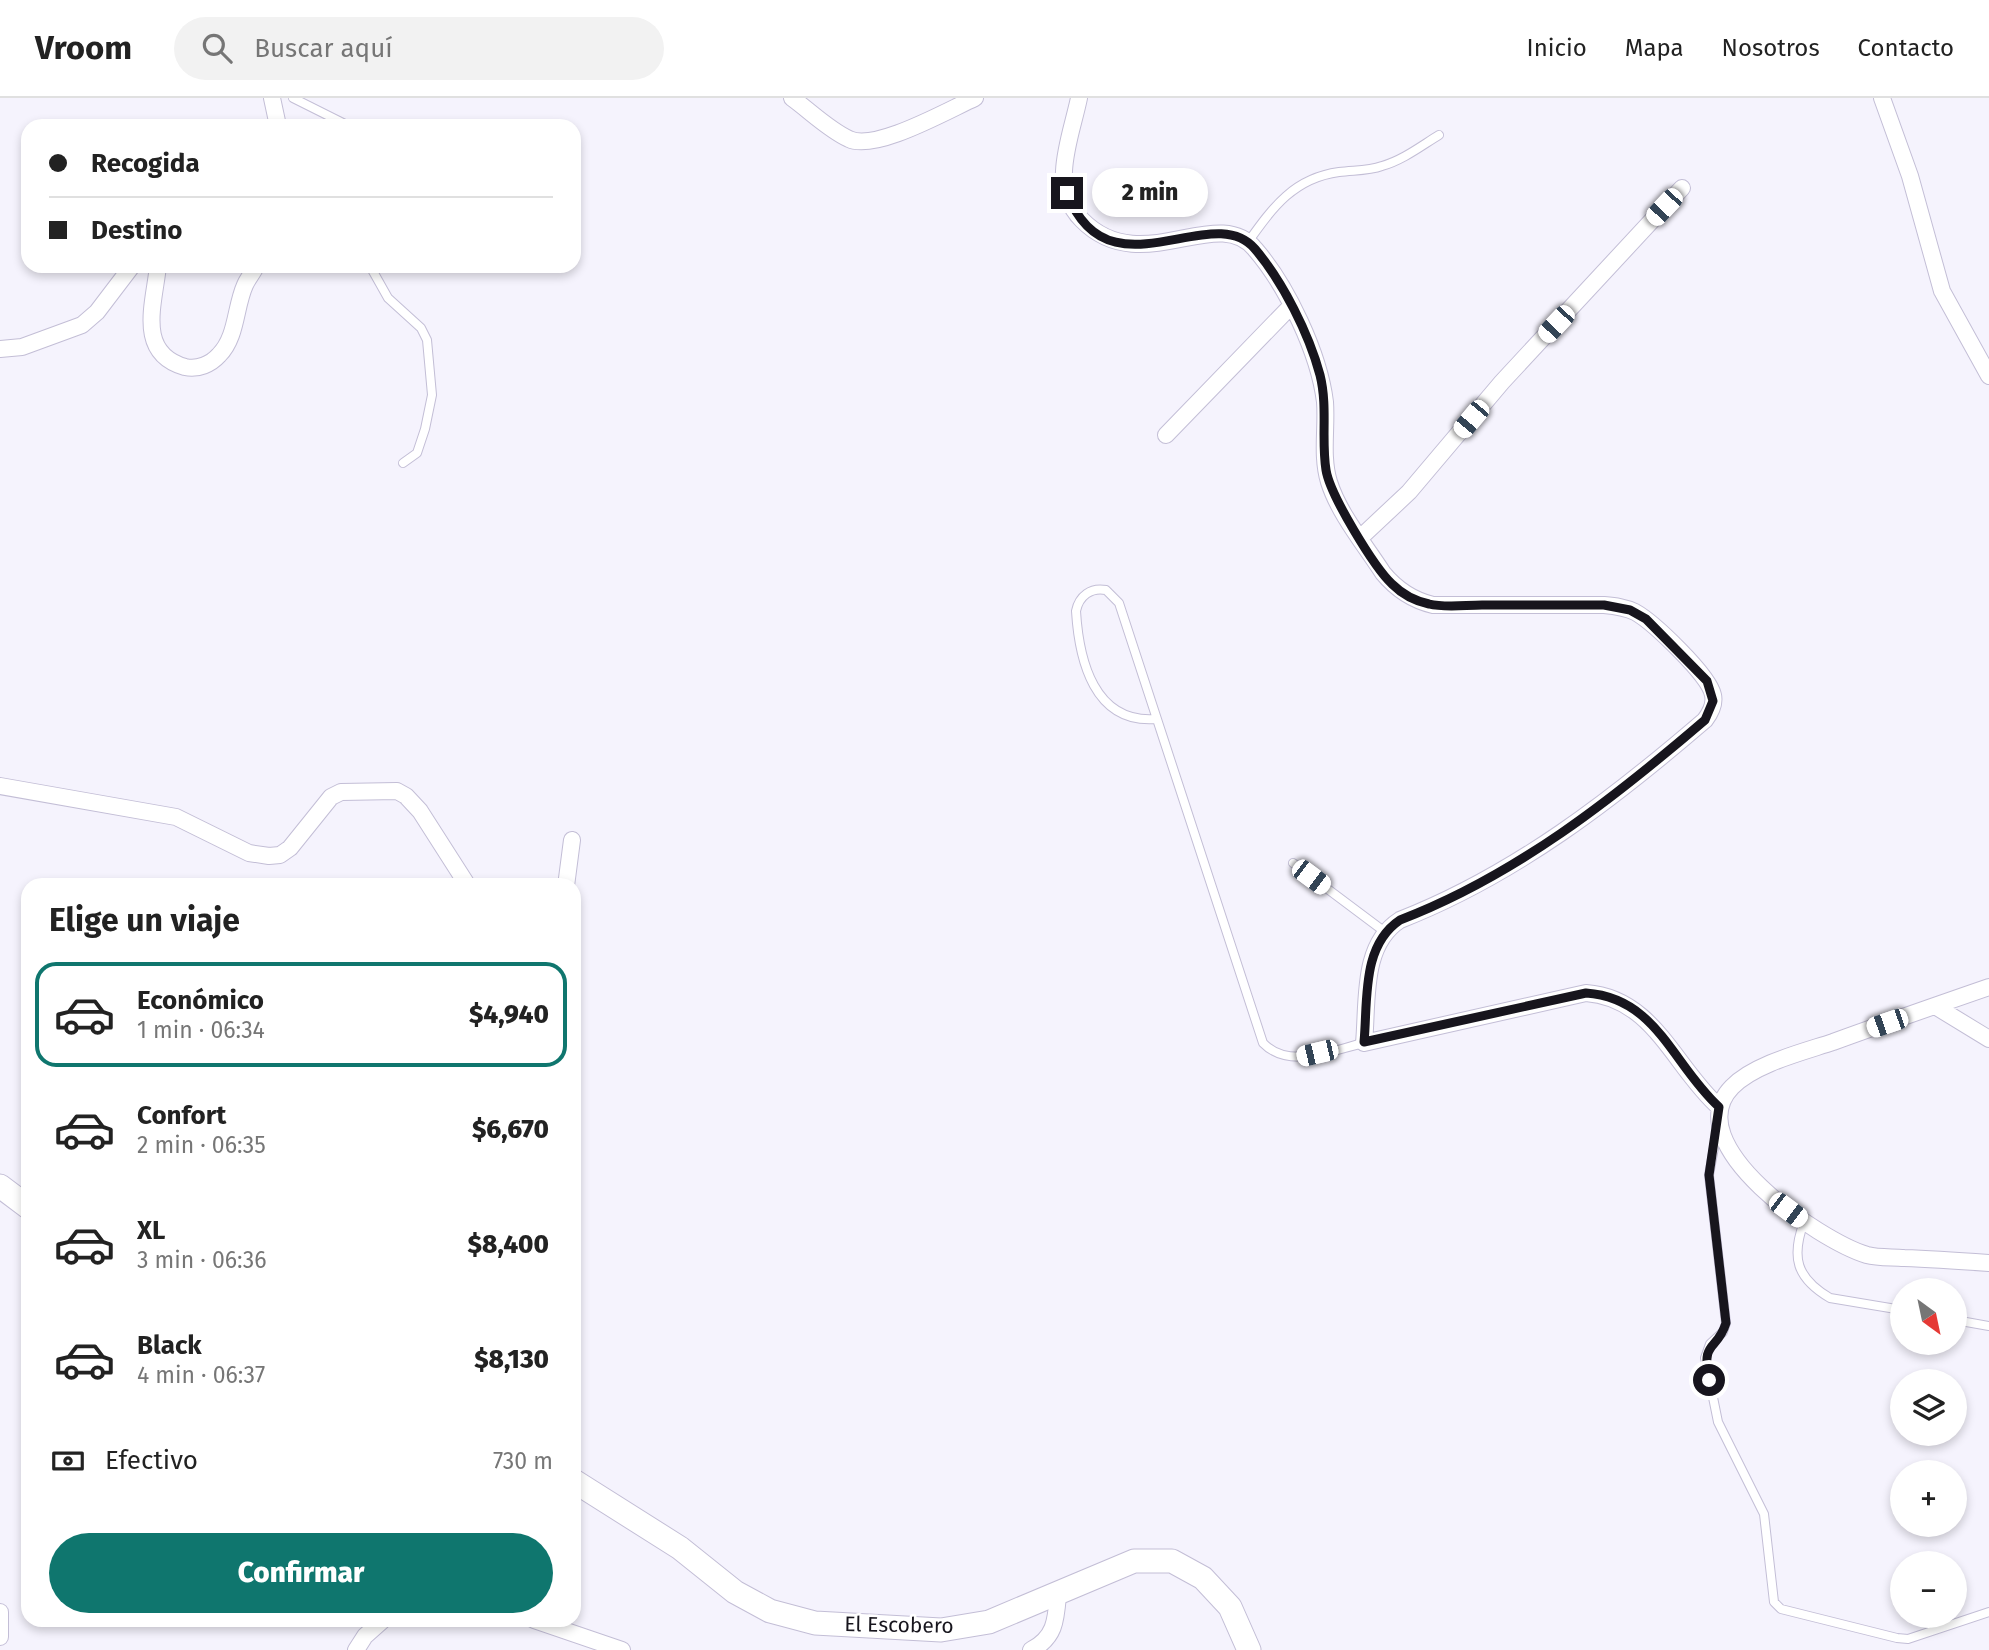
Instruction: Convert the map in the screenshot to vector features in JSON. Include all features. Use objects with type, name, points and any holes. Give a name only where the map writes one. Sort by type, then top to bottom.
[{"type":"main road","points":[[0,1186],[21,1202]]},
{"type":"main road","name":"El Escobero","points":[[581,1485],[680,1548],[734,1592],[770,1611],[815,1623],[941,1630],[989,1622],[1058,1595],[1134,1560],[1172,1562],[1203,1578],[1230,1607],[1249,1650]]},
{"type":"street","points":[[272,98],[276,119]]},
{"type":"street","points":[[792,98],[848,139],[865,142],[883,138],[975,98]]},
{"type":"street","points":[[1079,98],[1066,160],[1065,182],[1070,203],[1084,223],[1106,237],[1129,245],[1154,245],[1218,233],[1239,236],[1248,242],[1291,306],[1314,354],[1321,379],[1329,484],[1360,538],[1392,584],[1413,598],[1433,606],[1604,605],[1630,610],[1654,625],[1707,681],[1713,701],[1705,720],[1623,791],[1517,861],[1400,920],[1385,932],[1373,954],[1364,1042],[1586,993],[1598,994],[1621,1001],[1643,1015],[1697,1087],[1719,1107]]},
{"type":"street","points":[[1882,98],[1910,176],[1925,240],[1942,291],[1989,376]]},
{"type":"street","points":[[1360,538],[1409,492],[1502,382],[1682,188]]},
{"type":"street","points":[[0,349],[22,347],[82,325],[97,312],[127,273]]},
{"type":"street","points":[[157,273],[150,330],[153,341],[162,356],[190,368],[210,363],[226,347],[244,286],[252,273]]},
{"type":"street","points":[[1166,435],[1291,306]]},
{"type":"street","points":[[0,786],[169,814],[249,853],[269,856],[280,855],[290,848],[331,797],[341,792],[397,792],[407,796],[420,811],[463,878]]},
{"type":"street","points":[[567,878],[572,840]]},
{"type":"street","points":[[1989,988],[1769,1064],[1732,1086],[1719,1107],[1719,1124],[1727,1149],[1741,1168],[1804,1222],[1846,1246],[1869,1255],[1989,1263]]},
{"type":"street","points":[[1935,1006],[1989,1040]]},
{"type":"street","points":[[1031,1650],[1049,1638],[1056,1623],[1058,1595]]},
{"type":"street","points":[[0,1612],[0,1637]]},
{"type":"street","points":[[356,1650],[375,1627]]},
{"type":"street","points":[[555,1627],[622,1650]]},
{"type":"lane","points":[[293,98],[335,119]]},
{"type":"lane","points":[[1248,242],[1277,203],[1301,183],[1314,176],[1368,170],[1392,163],[1439,135]]},
{"type":"lane","points":[[374,273],[388,298],[421,328],[427,340],[432,395],[425,429],[416,453],[403,463]]},
{"type":"lane","points":[[1156,719],[1136,718],[1120,712],[1101,699],[1089,680],[1076,611],[1079,601],[1090,592],[1106,590],[1116,597],[1263,1044],[1275,1053],[1294,1058],[1364,1042]]},
{"type":"lane","points":[[1293,863],[1385,932]]},
{"type":"lane","points":[[1719,1124],[1709,1175],[1726,1323],[1723,1332],[1710,1344],[1705,1358],[1718,1422],[1764,1514],[1774,1602],[1781,1609],[1908,1639],[1989,1612]]},
{"type":"lane","points":[[1804,1222],[1795,1256],[1800,1269],[1821,1292],[1830,1298],[1890,1308]]},
{"type":"lane","points":[[1967,1322],[1989,1326]]},
{"type":"route","points":[[1067,193],[1070,203],[1084,223],[1117,242],[1154,245],[1208,234],[1229,233],[1239,236],[1256,250],[1304,329],[1314,354],[1324,400],[1325,458],[1329,484],[1382,573],[1403,593],[1433,606],[1617,606],[1630,610],[1654,625],[1707,681],[1713,701],[1705,720],[1623,791],[1517,861],[1400,920],[1385,932],[1377,942],[1373,954],[1364,1042],[1586,993],[1621,1001],[1643,1015],[1697,1087],[1719,1107],[1719,1124],[1709,1175],[1726,1323],[1723,1332],[1710,1344],[1705,1358],[1709,1380]]}]
